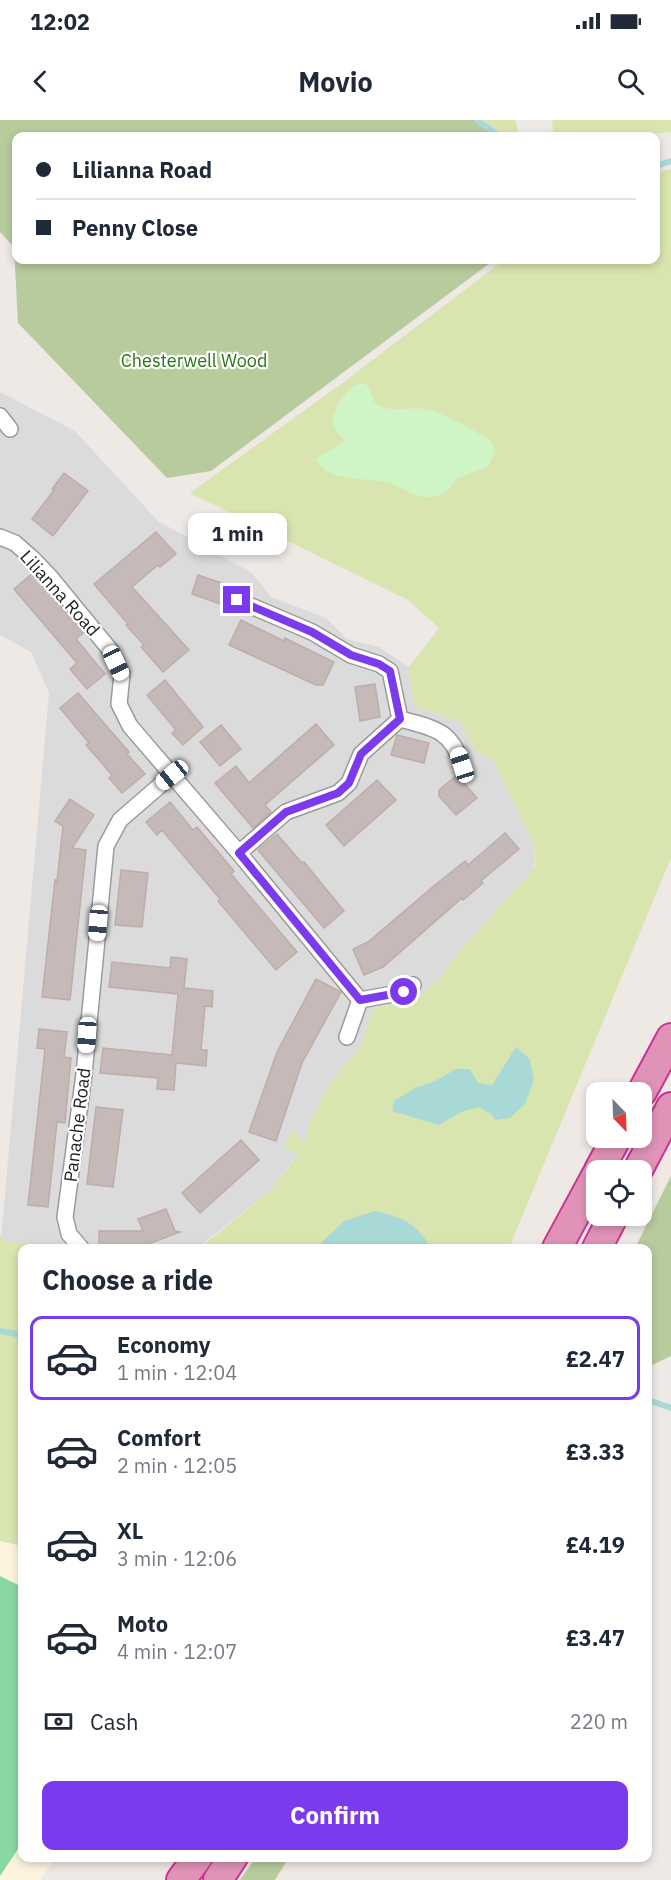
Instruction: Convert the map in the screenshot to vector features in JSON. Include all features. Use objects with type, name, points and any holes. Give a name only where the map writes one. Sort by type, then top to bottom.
[{"type":"highway","points":[[647,1082],[671,1038]]},
{"type":"highway","points":[[643,1160],[671,1107]]},
{"type":"highway","points":[[559,1244],[586,1194]]},
{"type":"highway","points":[[599,1244],[608,1226]]},
{"type":"highway","points":[[181,1880],[194,1862]]},
{"type":"highway","points":[[218,1880],[230,1862]]},
{"type":"street","points":[[0,416],[10,429]]},
{"type":"street","name":"Lilianna Road","points":[[0,537],[15,543],[33,559],[111,651],[122,674],[119,704],[130,726],[239,853],[360,1000]]},
{"type":"street","points":[[237,600],[312,632],[351,655],[379,664],[390,671],[400,719]]},
{"type":"street","points":[[400,719],[425,726],[447,736],[457,748],[462,765]]},
{"type":"street","points":[[239,853],[286,812],[338,793],[349,783],[361,754],[400,719]]},
{"type":"street","name":"Panache Road","points":[[78,1244],[69,1234],[65,1217],[84,1074],[106,846],[120,820],[172,775]]},
{"type":"street","points":[[347,1037],[360,1000],[404,992],[413,986]]},
{"type":"shaded area","points":[[0,392],[75,431],[158,521],[252,573],[271,597],[326,618],[347,639],[379,647],[409,667],[414,705],[460,722],[474,749],[493,760],[534,844],[534,869],[459,952],[430,991],[410,1002],[373,1008],[361,1046],[331,1082],[310,1121],[305,1141],[298,1154],[269,1192],[202,1244],[28,1244],[1,1240],[49,693],[31,652],[0,635]]},
{"type":"shaded area","points":[[0,1541],[18,1545],[18,1862],[53,1862],[40,1880],[0,1880]]},
{"type":"green space","name":"Chesterwell Wood","points":[[0,120],[477,120],[494,132],[12,132],[12,245],[0,232]]},
{"type":"green space","points":[[483,120],[516,120],[518,132],[500,132]]},
{"type":"green space","points":[[552,120],[671,120],[671,132],[546,132],[553,131]]},
{"type":"green space","points":[[671,169],[671,858],[511,1244],[204,1244],[269,1192],[298,1155],[284,1147],[292,1130],[297,1133],[295,1137],[305,1141],[310,1121],[331,1082],[361,1046],[373,1008],[410,1002],[423,995],[535,867],[534,844],[493,760],[474,749],[460,722],[414,705],[409,667],[439,628],[408,600],[190,493],[341,384],[499,264],[660,264],[660,172]]},
{"type":"green space","name":"Chesterwell Wood","points":[[15,264],[489,264],[211,471],[167,478],[18,323]]},
{"type":"green space","points":[[360,383],[367,385],[378,405],[394,409],[433,411],[491,440],[495,452],[488,467],[457,478],[447,491],[432,497],[418,496],[390,483],[344,477],[327,471],[315,459],[345,441],[334,427],[334,416],[342,399]]},
{"type":"green space","points":[[671,1176],[671,1356],[652,1365],[652,1244],[637,1244],[646,1226],[652,1226],[652,1214]]},
{"type":"green space","points":[[2,1235],[1,1240],[28,1244],[18,1244],[18,1545],[0,1541],[0,1236]]},
{"type":"green space","points":[[0,1576],[18,1585],[18,1849],[0,1876]]},
{"type":"green space","points":[[253,1862],[286,1862],[275,1880],[240,1880]]},
{"type":"water","points":[[516,1047],[530,1059],[534,1080],[525,1104],[510,1118],[496,1120],[491,1114],[478,1107],[461,1112],[439,1125],[392,1111],[394,1101],[415,1088],[435,1081],[456,1069],[470,1069],[478,1083],[492,1085]]},
{"type":"water","points":[[375,1211],[408,1222],[420,1232],[428,1244],[320,1244],[344,1221]]},
{"type":"building","points":[[64,473],[88,491],[53,536],[32,519]]},
{"type":"building","points":[[156,532],[176,554],[160,567],[158,565],[132,587],[189,650],[163,672],[141,647],[144,645],[126,625],[128,624],[94,584]]},
{"type":"building","points":[[33,573],[83,633],[76,639],[105,674],[87,689],[70,669],[77,663],[14,589]]},
{"type":"building","points":[[198,575],[230,586],[223,605],[192,594]]},
{"type":"building","points":[[241,620],[334,662],[323,685],[316,685],[229,645]]},
{"type":"building","points":[[165,680],[203,727],[183,745],[172,733],[176,730],[147,695]]},
{"type":"building","points":[[375,684],[380,717],[360,721],[355,687]]},
{"type":"building","points":[[78,693],[145,774],[122,793],[109,778],[112,775],[86,745],[89,743],[60,708]]},
{"type":"building","points":[[316,724],[334,745],[265,805],[271,812],[253,828],[215,783],[236,766],[249,783]]},
{"type":"building","points":[[221,725],[241,749],[220,766],[200,742]]},
{"type":"building","points":[[397,735],[429,743],[424,763],[391,755]]},
{"type":"building","points":[[457,775],[477,798],[456,815],[439,796],[439,790]]},
{"type":"building","points":[[377,780],[396,800],[344,846],[326,825]]},
{"type":"building","points":[[70,799],[94,815],[72,848],[86,850],[70,1000],[42,997],[63,826],[55,821]]},
{"type":"building","points":[[170,802],[193,830],[197,827],[234,871],[231,874],[297,952],[276,970],[162,830],[157,835],[146,822]]},
{"type":"building","points":[[505,833],[519,849],[481,881],[483,883],[463,900],[462,898],[383,967],[364,975],[353,949],[368,942],[465,861],[468,865]]},
{"type":"building","points":[[277,834],[302,863],[304,862],[344,911],[324,928],[258,850]]},
{"type":"building","points":[[121,870],[148,873],[142,927],[115,925]]},
{"type":"building","points":[[171,957],[187,959],[184,988],[213,991],[212,1007],[205,1006],[201,1050],[207,1050],[206,1066],[176,1063],[174,1090],[157,1089],[158,1078],[100,1073],[103,1048],[172,1055],[178,994],[109,987],[112,962],[170,968]]},
{"type":"building","points":[[316,979],[341,992],[302,1063],[276,1141],[249,1132],[277,1052]]},
{"type":"building","points":[[39,1029],[67,1032],[64,1057],[71,1058],[65,1123],[57,1122],[48,1207],[28,1205],[45,1049],[37,1048]]},
{"type":"building","points":[[96,1107],[123,1110],[113,1187],[87,1184]]},
{"type":"building","points":[[241,1140],[259,1160],[200,1213],[182,1193]]},
{"type":"building","points":[[166,1209],[175,1231],[180,1232],[148,1244],[99,1244],[99,1231],[143,1231],[138,1219]]},
{"type":"waterway","points":[[477,120],[494,132]]},
{"type":"waterway","points":[[660,165],[671,161]]},
{"type":"waterway","points":[[0,1331],[18,1334]]},
{"type":"waterway","points":[[652,1401],[671,1408]]},
{"type":"route","points":[[237,600],[312,632],[351,655],[379,664],[390,671],[400,719],[361,754],[349,783],[338,793],[286,812],[239,853],[360,1000],[404,992]]}]
